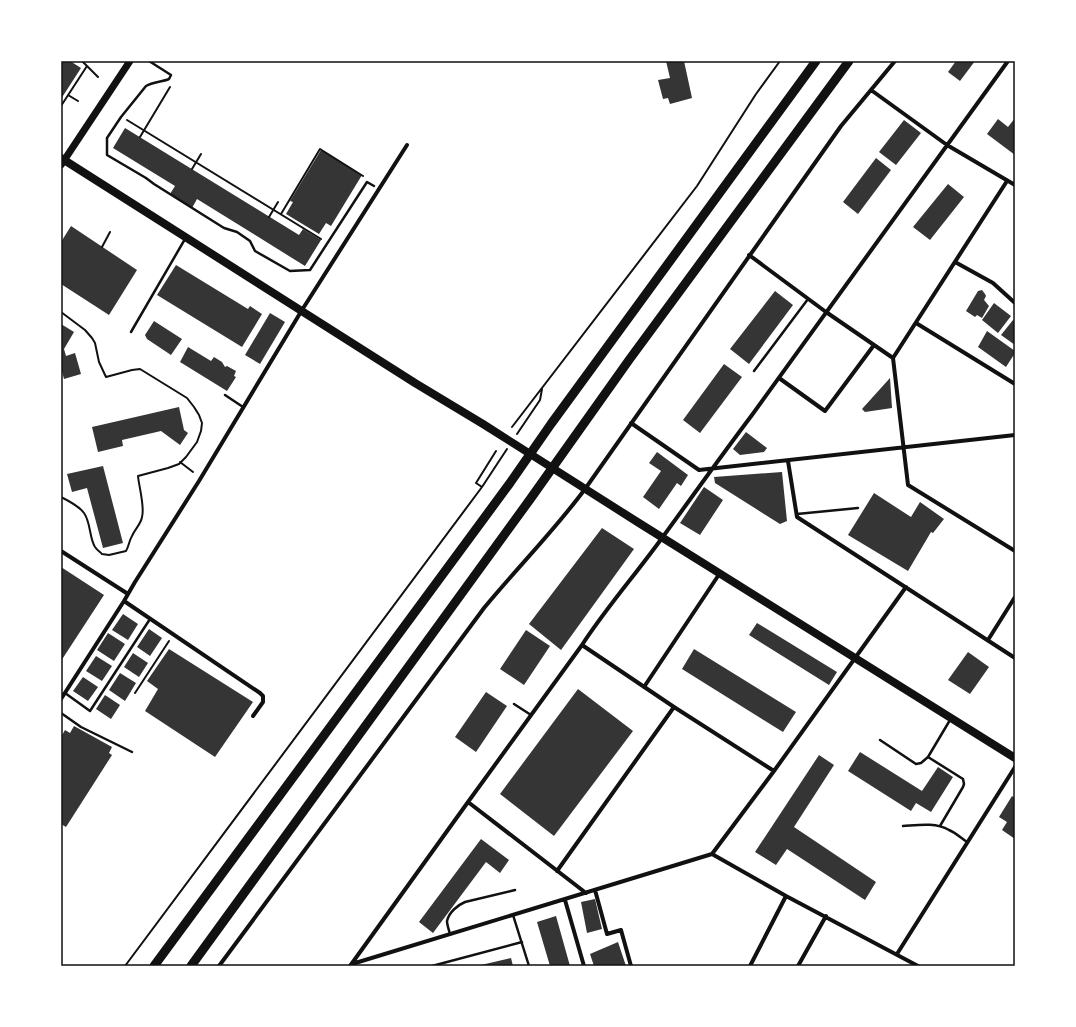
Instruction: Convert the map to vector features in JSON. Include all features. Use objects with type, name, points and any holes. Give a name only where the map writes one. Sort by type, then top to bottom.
[{"type":"highway","points":[[154,966],[510,483],[551,424],[816,61]]},
{"type":"highway","points":[[190,966],[531,498],[629,360],[849,61]]},
{"type":"main road","points":[[62,161],[187,237],[585,489],[1015,758]]},
{"type":"street","points":[[62,161],[130,61]]},
{"type":"street","points":[[219,966],[484,608],[549,535],[585,489],[841,126],[895,61]]},
{"type":"street","points":[[351,965],[595,626],[779,378],[1008,61]]},
{"type":"street","points":[[871,90],[947,146],[1015,185]]},
{"type":"street","points":[[61,699],[124,601],[302,310],[407,145]]},
{"type":"street","points":[[1007,181],[893,358],[908,485],[1015,551]]},
{"type":"street","points":[[749,256],[893,358]]},
{"type":"street","points":[[955,262],[992,284],[1015,302]]},
{"type":"street","points":[[916,323],[1015,384]]},
{"type":"street","points":[[779,378],[825,411],[874,345]]},
{"type":"street","points":[[631,423],[699,470],[1015,435]]},
{"type":"street","points":[[788,461],[797,517],[1015,658]]},
{"type":"street","points":[[61,551],[128,594]]},
{"type":"street","points":[[644,687],[720,573]]},
{"type":"street","points":[[351,965],[712,854],[856,659],[906,588]]},
{"type":"street","points":[[988,640],[1015,597]]},
{"type":"street","points":[[124,601],[260,693],[263,696],[263,702],[253,716]]},
{"type":"street","points":[[582,645],[674,707],[774,771]]},
{"type":"street","points":[[558,871],[674,707]]},
{"type":"street","points":[[897,954],[1015,767]]},
{"type":"street","points":[[468,802],[586,893]]},
{"type":"street","points":[[712,854],[786,896],[918,966]]},
{"type":"street","points":[[595,890],[607,934],[621,930],[631,966]]},
{"type":"street","points":[[750,966],[786,896]]},
{"type":"street","points":[[565,900],[584,966]]},
{"type":"street","points":[[798,966],[826,916]]},
{"type":"lane","points":[[149,61],[171,75],[169,79],[146,86],[121,117],[107,138],[107,154],[224,228],[237,232],[250,241],[255,251],[290,272],[310,270],[367,182],[374,186]]},
{"type":"lane","points":[[131,332],[187,237]]},
{"type":"lane","points":[[754,371],[808,299]]},
{"type":"lane","points":[[225,395],[243,407]]},
{"type":"lane","points":[[797,514],[858,508]]},
{"type":"lane","points":[[65,693],[90,710],[150,619]]},
{"type":"lane","points":[[514,704],[531,715]]},
{"type":"lane","points":[[61,713],[81,727],[132,752]]},
{"type":"lane","points":[[880,740],[916,764],[922,763],[928,757],[951,718]]},
{"type":"lane","points":[[928,757],[962,779],[964,784],[940,826]]},
{"type":"lane","points":[[903,826],[924,824],[940,826],[948,829],[968,842]]},
{"type":"lane","points":[[450,934],[447,922],[449,916],[459,905],[465,902],[515,890]]},
{"type":"lane","points":[[513,915],[529,966]]},
{"type":"lane","points":[[432,966],[522,942]]},
{"type":"path","points":[[82,61],[98,77]]},
{"type":"path","points":[[512,427],[697,186],[756,94],[780,61]]},
{"type":"path","points":[[61,106],[88,66]]},
{"type":"path","points":[[140,138],[170,87],[169,79]]},
{"type":"path","points":[[68,95],[78,101]]},
{"type":"path","points":[[121,117],[328,243]]},
{"type":"path","points":[[281,214],[320,149],[363,175],[367,182]]},
{"type":"path","points":[[192,169],[201,154]]},
{"type":"path","points":[[269,217],[278,202]]},
{"type":"path","points":[[102,247],[110,232]]},
{"type":"path","points":[[61,312],[85,330],[92,338],[95,343],[99,362],[106,377],[140,369],[187,398],[194,406],[202,424],[197,442],[186,457],[180,462],[168,468],[138,476],[143,511],[142,518],[126,551],[109,555],[102,554],[96,548],[92,540],[87,518],[84,513],[78,507],[61,497]]},
{"type":"path","points":[[125,966],[482,486],[476,483],[496,451]]},
{"type":"path","points":[[180,462],[193,472]]},
{"type":"path","points":[[135,693],[173,634]]},
{"type":"building","points":[[61,61],[70,61],[81,68],[61,99]]},
{"type":"building","points":[[666,61],[684,61],[692,98],[670,104],[668,98],[663,99],[658,80],[670,78]]},
{"type":"building","points":[[956,61],[975,61],[960,81],[948,72]]},
{"type":"building","points":[[1015,118],[1015,155],[987,134],[998,119],[1008,127]]},
{"type":"building","points":[[904,120],[921,133],[896,165],[879,152]]},
{"type":"building","points":[[125,128],[299,235],[303,229],[321,240],[305,266],[197,199],[192,208],[170,194],[175,186],[113,148]]},
{"type":"building","points":[[321,150],[362,175],[331,226],[326,223],[319,234],[286,214],[293,202],[290,201]]},
{"type":"building","points":[[876,158],[891,170],[858,214],[843,202]]},
{"type":"building","points":[[948,184],[964,197],[930,240],[913,227]]},
{"type":"building","points":[[71,226],[137,270],[109,315],[61,284],[61,242]]},
{"type":"building","points":[[176,265],[248,309],[250,306],[262,314],[242,347],[157,295]]},
{"type":"building","points":[[982,290],[986,296],[984,300],[989,306],[982,318],[977,315],[975,317],[966,311],[978,291]]},
{"type":"building","points":[[775,291],[793,305],[749,364],[730,349]]},
{"type":"building","points":[[994,303],[1011,316],[998,333],[982,320]]},
{"type":"building","points":[[270,313],[285,322],[260,364],[245,355]]},
{"type":"building","points":[[1013,320],[1015,321],[1015,345],[1001,335]]},
{"type":"building","points":[[154,321],[182,339],[171,355],[147,339],[145,335]]},
{"type":"building","points":[[61,324],[74,332],[64,349],[66,356],[75,353],[81,374],[64,379],[61,368]]},
{"type":"building","points":[[987,331],[1015,351],[1006,367],[978,347]]},
{"type":"building","points":[[188,347],[211,361],[214,357],[222,362],[225,367],[227,366],[236,371],[234,376],[236,377],[227,391],[180,362]]},
{"type":"building","points":[[724,364],[742,377],[700,433],[683,420]]},
{"type":"building","points":[[890,378],[892,408],[865,412],[862,409]]},
{"type":"building","points":[[179,407],[184,430],[188,433],[180,445],[161,431],[122,440],[123,446],[98,452],[92,427]]},
{"type":"building","points":[[746,432],[767,448],[764,452],[740,455],[733,449]]},
{"type":"building","points":[[657,452],[688,475],[681,486],[677,483],[659,509],[643,497],[661,471],[649,463]]},
{"type":"building","points":[[103,466],[123,543],[103,548],[87,488],[72,492],[67,474]]},
{"type":"building","points":[[782,472],[787,521],[780,524],[715,483],[714,477]]},
{"type":"building","points":[[704,487],[723,500],[700,535],[680,523]]},
{"type":"building","points":[[874,493],[911,517],[920,502],[944,519],[933,533],[931,532],[908,571],[848,535]]},
{"type":"building","points":[[602,528],[634,549],[561,650],[529,624]]},
{"type":"building","points":[[61,567],[104,595],[61,661],[62,619]]},
{"type":"building","points":[[123,614],[138,624],[128,640],[112,630]]},
{"type":"building","points":[[757,623],[837,672],[829,685],[749,635]]},
{"type":"building","points":[[149,629],[162,638],[150,656],[137,647]]},
{"type":"building","points":[[526,630],[550,646],[524,685],[500,669]]},
{"type":"building","points":[[108,633],[125,644],[114,661],[97,650]]},
{"type":"building","points":[[169,649],[253,702],[215,757],[145,711],[158,689],[147,681]]},
{"type":"building","points":[[694,649],[796,712],[783,732],[682,669]]},
{"type":"building","points":[[968,652],[989,667],[970,694],[948,680]]},
{"type":"building","points":[[133,653],[148,663],[139,677],[124,667]]},
{"type":"building","points":[[96,656],[112,666],[102,681],[86,671]]},
{"type":"building","points":[[120,673],[136,683],[125,701],[109,690]]},
{"type":"building","points":[[83,677],[98,687],[88,701],[73,691]]},
{"type":"building","points":[[578,689],[633,731],[554,836],[500,794]]},
{"type":"building","points":[[486,692],[507,706],[476,752],[455,737]]},
{"type":"building","points":[[105,695],[120,705],[111,719],[96,709]]},
{"type":"building","points":[[74,726],[112,747],[109,753],[112,755],[66,827],[61,824],[61,737],[65,730],[70,733]]},
{"type":"building","points":[[860,752],[922,791],[938,767],[953,777],[931,812],[916,803],[911,811],[848,771]]},
{"type":"building","points":[[819,755],[834,765],[794,827],[876,882],[865,900],[787,849],[776,865],[755,852]]},
{"type":"building","points":[[1012,796],[1015,798],[1015,839],[1002,830],[1007,822],[999,817]]},
{"type":"building","points":[[481,839],[509,860],[500,873],[486,862],[433,933],[419,922]]},
{"type":"building","points":[[595,899],[602,929],[587,933],[581,902]]},
{"type":"building","points":[[556,916],[570,966],[550,966],[537,922]]},
{"type":"building","points":[[618,942],[626,966],[594,966],[590,954]]},
{"type":"building","points":[[511,958],[513,966],[481,966],[481,965]]}]
